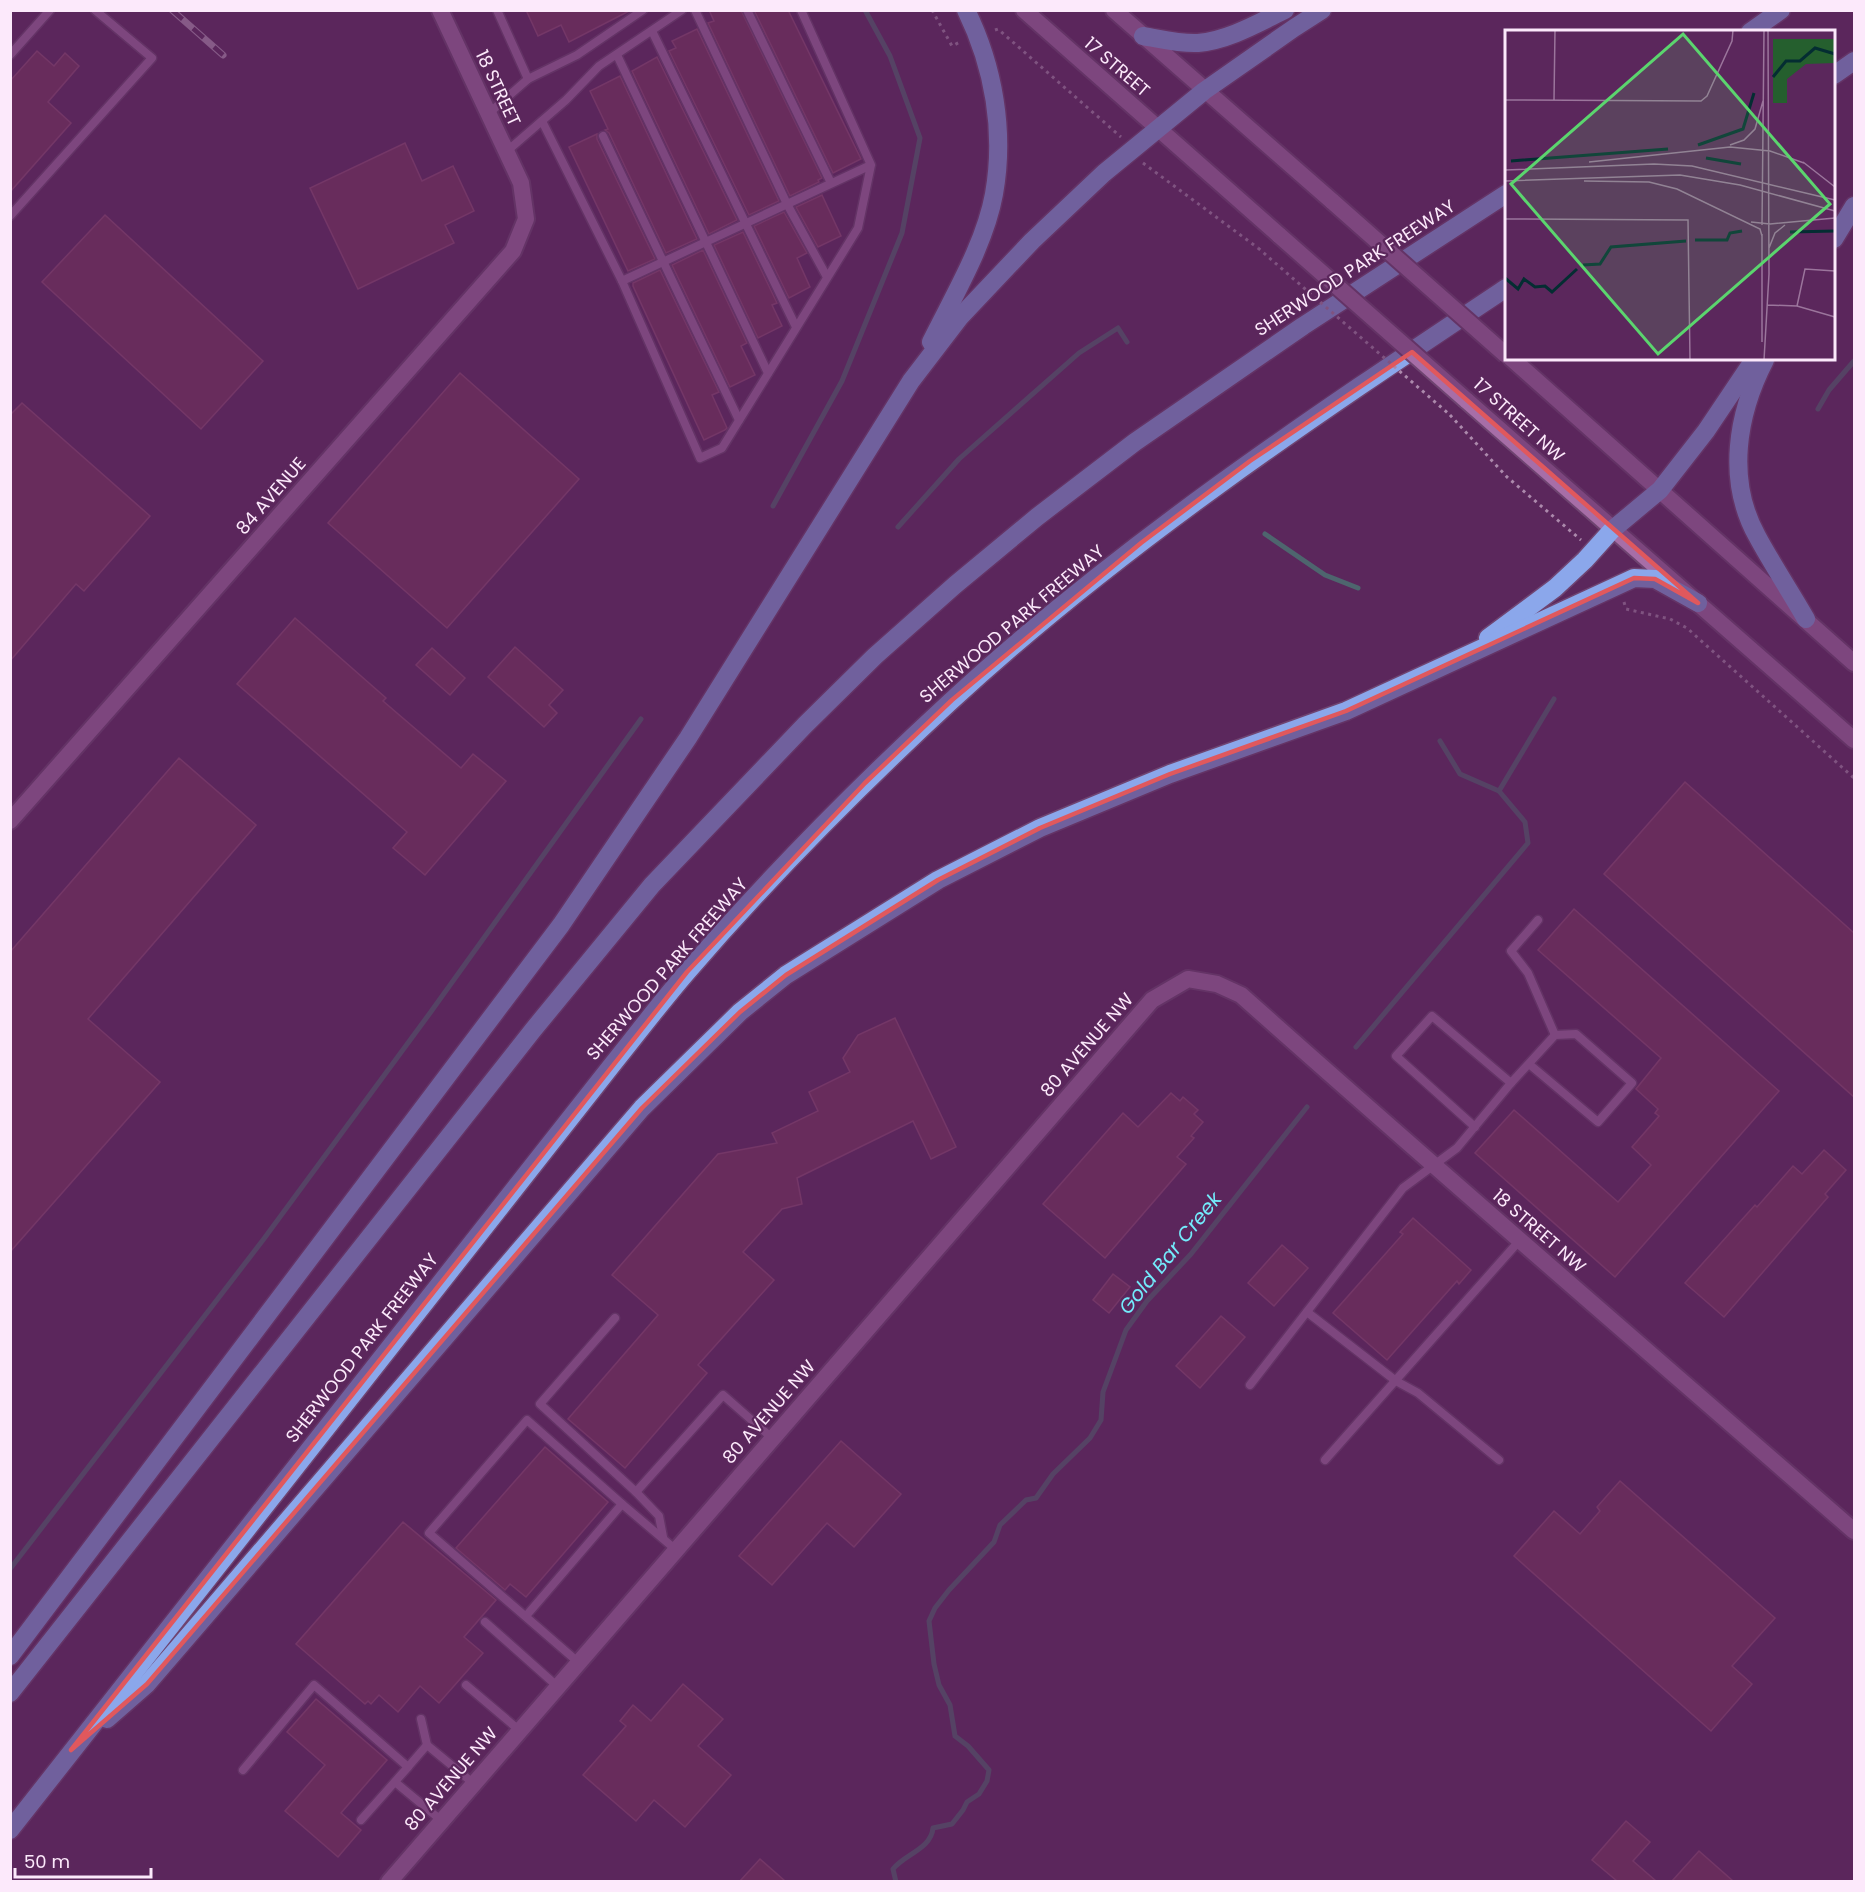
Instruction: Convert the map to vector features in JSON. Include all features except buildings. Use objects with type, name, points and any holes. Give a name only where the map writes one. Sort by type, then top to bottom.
[{"type":"highway","points":[[911,381],[977,246],[993,196],[998,156],[996,112],[988,67],[978,35],[966,10]]},
{"type":"highway","points":[[1143,36],[1198,43],[1227,37],[1285,10]]},
{"type":"highway","points":[[10,1656],[561,925],[688,738],[911,381],[960,317],[1024,249],[1131,150],[1204,91],[1322,10]]},
{"type":"highway","points":[[1753,30],[1781,10]]},
{"type":"highway","points":[[1835,74],[1854,61]]},
{"type":"highway","name":"SHERWOOD PARK FREEWAY","points":[[10,1693],[413,1182],[637,903],[805,726],[875,656],[1036,517],[1135,442],[1303,326],[1505,195]]},
{"type":"highway","points":[[1835,236],[1854,206]]},
{"type":"highway","name":"SHERWOOD PARK FREEWAY","points":[[10,1830],[604,1074],[687,972],[865,783],[952,700],[1046,619],[1141,543],[1250,461],[1505,289]]},
{"type":"highway","points":[[1460,657],[1556,588],[1612,530],[1660,490],[1706,431],[1754,360]]},
{"type":"highway","points":[[1765,360],[1748,400],[1742,424],[1738,445],[1738,471],[1743,502],[1756,535],[1806,619]]},
{"type":"highway","points":[[72,1750],[147,1684],[642,1108],[740,1012],[786,975],[938,880],[1040,828],[1170,774],[1346,711],[1634,578],[1655,579],[1698,603]]},
{"type":"street","name":"18 STREET","points":[[440,10],[520,183]]},
{"type":"street","name":"17 STREET","points":[[1024,10],[1158,129]]},
{"type":"street","points":[[1114,10],[1505,354]]},
{"type":"street","name":"17 STREET NW","points":[[1158,129],[1612,530],[1854,740]]},
{"type":"street","name":"84 AVENUE","points":[[10,821],[513,251],[526,219],[520,183]]},
{"type":"street","points":[[1516,363],[1854,663]]},
{"type":"street","name":"18 STREET NW","points":[[1188,979],[1217,984],[1241,995],[1432,1165],[1854,1531]]},
{"type":"street","name":"80 AVENUE NW","points":[[389,1881],[1152,1000],[1188,979]]},
{"type":"lane","points":[[10,55],[50,10]]},
{"type":"lane","points":[[10,216],[152,58],[95,10]]},
{"type":"lane","points":[[497,10],[528,78]]},
{"type":"lane","points":[[488,114],[528,78],[577,55],[643,10]]},
{"type":"lane","points":[[506,152],[599,66],[682,10]]},
{"type":"lane","points":[[695,10],[787,204],[827,277]]},
{"type":"lane","points":[[747,10],[831,183]]},
{"type":"lane","points":[[542,121],[622,281],[700,458],[722,448],[858,228],[871,165],[801,10]]},
{"type":"lane","points":[[652,31],[796,327]]},
{"type":"lane","points":[[617,55],[768,373]]},
{"type":"lane","points":[[603,136],[739,420]]},
{"type":"lane","points":[[622,281],[871,165]]},
{"type":"lane","points":[[1538,920],[1511,951],[1528,973],[1555,1035]]},
{"type":"lane","points":[[1475,1127],[1396,1056],[1432,1016],[1511,1083]]},
{"type":"lane","points":[[1250,1385],[1403,1188],[1457,1148],[1511,1083],[1555,1035],[1576,1034],[1632,1083],[1598,1122],[1529,1064]]},
{"type":"lane","points":[[1326,1460],[1521,1240]]},
{"type":"lane","points":[[1307,1312],[1396,1381],[1418,1393],[1499,1460]]},
{"type":"lane","points":[[615,1318],[540,1404],[636,1491],[659,1516],[663,1537]]},
{"type":"lane","points":[[636,1491],[723,1395],[772,1438]]},
{"type":"lane","points":[[578,1662],[429,1533],[527,1420],[663,1537],[675,1550]]},
{"type":"lane","points":[[526,1616],[622,1504]]},
{"type":"lane","points":[[485,1622],[557,1686]]},
{"type":"lane","points":[[243,1770],[314,1685],[408,1767]]},
{"type":"lane","points":[[466,1685],[519,1730]]},
{"type":"lane","points":[[421,1719],[427,1745],[473,1783]]},
{"type":"lane","points":[[361,1820],[427,1745]]},
{"type":"lane","points":[[395,1782],[442,1821]]},
{"type":"path","points":[[932,10],[952,46],[998,29],[1121,138],[1144,164],[1258,248],[1450,415],[1507,477],[1593,551]]},
{"type":"path","points":[[1619,585],[1626,609],[1670,619],[1687,628],[1854,778]]},
{"type":"highlighted area","points":[[1412,352],[1698,603],[1655,579],[1634,578],[1346,711],[1170,774],[1040,828],[938,880],[786,975],[740,1012],[642,1108],[147,1684],[71,1750],[687,972],[865,783],[952,700],[1141,543],[1250,461]]},
{"type":"waterway","points":[[773,506],[842,381],[902,233],[920,138],[890,56],[865,10]]},
{"type":"waterway","points":[[898,527],[959,459],[1079,353],[1118,328],[1127,342]]},
{"type":"waterway","name":"Gold Bar Creek","points":[[1818,409],[1829,390],[1854,361]]},
{"type":"waterway","points":[[1265,534],[1325,575],[1358,588]]},
{"type":"waterway","name":"Gold Bar Creek","points":[[1356,1047],[1528,843],[1525,822],[1499,791],[1554,699]]},
{"type":"waterway","points":[[10,1569],[263,1240],[430,1013],[641,719]]},
{"type":"waterway","points":[[1440,741],[1460,774],[1499,791]]},
{"type":"waterway","name":"Gold Bar Creek","points":[[896,1882],[893,1869],[928,1841],[933,1828],[952,1824],[967,1802],[979,1794],[987,1781],[989,1770],[968,1746],[955,1736],[950,1705],[939,1685],[934,1664],[929,1621],[935,1608],[994,1542],[1000,1525],[1026,1500],[1036,1498],[1053,1474],[1090,1438],[1101,1420],[1103,1392],[1126,1330],[1147,1301],[1191,1254],[1307,1107]]},
{"type":"railway","points":[[172,10],[223,55]]}]
